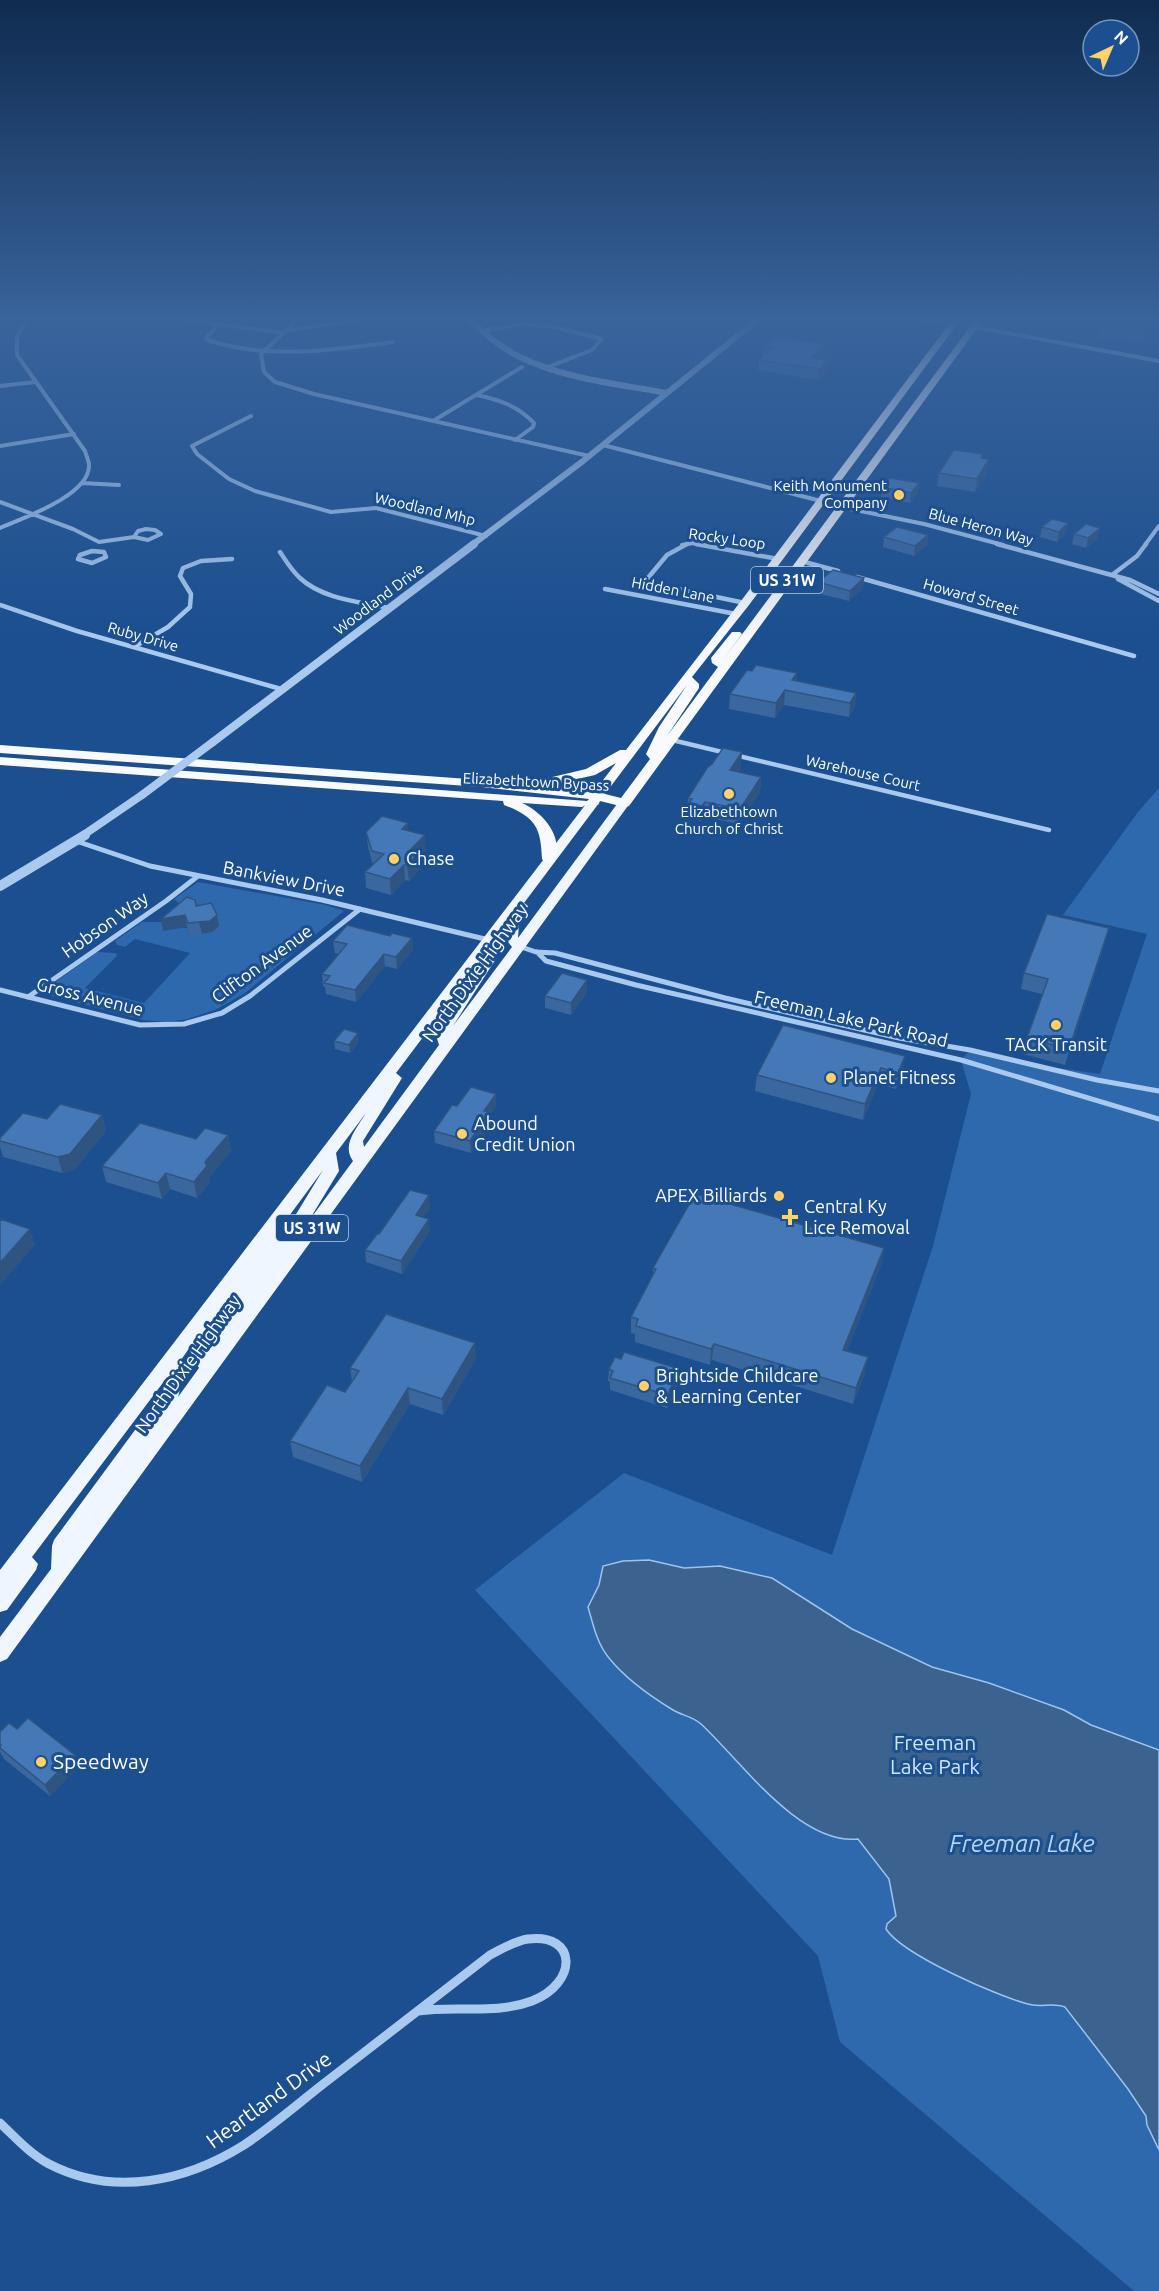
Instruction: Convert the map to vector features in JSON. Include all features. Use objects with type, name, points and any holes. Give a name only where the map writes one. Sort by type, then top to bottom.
[{"type":"highway","name":"US 31W","points":[[595,799],[632,747],[745,603],[880,423]]},
{"type":"highway","points":[[841,507],[838,500],[840,495],[891,423]]},
{"type":"highway","name":"North Dixie Highway","points":[[624,803],[656,763],[900,425]]},
{"type":"highway","points":[[761,616],[775,585],[829,511],[828,505],[821,501]]},
{"type":"highway","points":[[726,666],[718,663],[717,658],[760,601],[758,586]]},
{"type":"highway","points":[[656,763],[652,754],[656,745],[677,709],[693,688],[693,684],[686,677]]},
{"type":"highway","points":[[482,783],[542,784],[576,777],[603,766],[632,747]]},
{"type":"highway","name":"Elizabethtown Bypass","points":[[0,749],[482,783],[624,803]]},
{"type":"highway","name":"Elizabethtown Bypass","points":[[0,761],[463,794],[595,799]]},
{"type":"highway","points":[[463,794],[508,802],[532,812],[546,829],[549,840],[548,861]]},
{"type":"main road","name":"North Dixie Highway","points":[[0,1585],[595,799]]},
{"type":"main road","name":"North Dixie Highway","points":[[0,1653],[624,803]]},
{"type":"main road","points":[[519,946],[511,937],[513,924],[520,909],[550,872],[548,861]]},
{"type":"main road","points":[[446,1045],[442,1032],[492,954],[489,940]]},
{"type":"main road","points":[[361,1161],[356,1155],[356,1141],[395,1078],[437,1022],[434,1012]]},
{"type":"main road","points":[[213,1364],[215,1341],[282,1251],[331,1171],[328,1150]]},
{"type":"main road","points":[[213,1364],[198,1350],[204,1336],[278,1235],[280,1227],[277,1219]]},
{"type":"main road","points":[[60,1570],[61,1546],[171,1394],[174,1379],[172,1358]]},
{"type":"main road","points":[[0,1604],[59,1520],[62,1504]]},
{"type":"street","points":[[0,528],[58,501],[82,483],[88,475],[90,461],[66,423]]},
{"type":"street","name":"Woodland Mhp","points":[[236,423],[192,446],[197,454],[239,486],[331,512],[376,508],[486,536]]},
{"type":"street","points":[[441,423],[589,456]]},
{"type":"street","points":[[515,440],[531,429],[534,423]]},
{"type":"street","name":"Woodland Drive","points":[[0,886],[76,841],[142,795],[486,536],[631,423]]},
{"type":"street","points":[[0,446],[74,434]]},
{"type":"street","points":[[603,445],[821,501]]},
{"type":"street","points":[[82,483],[119,485]]},
{"type":"street","points":[[0,502],[99,542],[134,537],[149,540],[161,534],[158,531],[146,529],[138,531],[134,537]]},
{"type":"street","name":"Blue Heron Way","points":[[841,507],[924,524],[1112,575],[1130,580],[1159,594]]},
{"type":"street","points":[[1112,575],[1137,556],[1159,526]]},
{"type":"street","points":[[94,551],[99,542]]},
{"type":"street","name":"Rocky Loop","points":[[745,603],[667,587],[647,579],[676,547],[683,543],[778,559]]},
{"type":"street","points":[[94,551],[104,552],[106,557],[92,563],[78,559],[83,553],[94,551]]},
{"type":"street","points":[[280,552],[303,581],[310,585],[320,590],[390,608]]},
{"type":"street","points":[[134,647],[178,619],[191,607],[192,598],[180,576],[183,568],[201,561],[232,559]]},
{"type":"street","points":[[801,561],[845,573]]},
{"type":"street","name":"Blue Heron Way","points":[[1112,575],[1159,601]]},
{"type":"street","name":"Howard Street","points":[[856,576],[1134,656]]},
{"type":"street","name":"Hidden Lane","points":[[606,589],[736,614]]},
{"type":"street","name":"Ruby Drive","points":[[0,605],[134,647],[281,689]]},
{"type":"street","name":"Warehouse Court","points":[[672,740],[1049,830]]},
{"type":"street","name":"Bankview Drive","points":[[76,841],[150,866],[360,909],[489,940]]},
{"type":"street","name":"Hobson Way","points":[[28,998],[198,876]]},
{"type":"street","name":"Clifton Avenue","points":[[173,1026],[204,1020],[232,1008],[360,909]]},
{"type":"street","name":"Freeman Lake Park Road","points":[[519,946],[536,952],[555,952],[715,996],[899,1038],[970,1050],[1119,1085],[1159,1091]]},
{"type":"street","name":"Freeman Lake Park Road","points":[[536,952],[546,961],[636,985],[962,1060],[1159,1119]]},
{"type":"street","name":"Gross Avenue","points":[[0,990],[140,1025],[173,1026]]},
{"type":"street","name":"Heartland Drive","points":[[0,2123],[48,2163],[74,2175],[102,2182],[131,2183],[171,2178],[219,2160],[245,2144],[490,1955],[529,1938],[551,1940],[566,1956],[566,1968],[562,1979],[553,1988],[527,2003],[496,2009],[439,2007],[418,2011]]},
{"type":"green space","name":"Freeman Lake Park","points":[[1159,788],[1159,2291],[1134,2291],[840,2042],[818,1956],[475,1590],[624,1473],[832,1555],[933,1246],[971,1094],[961,1060],[970,1050],[1016,1062],[1100,1074],[1147,934],[1063,915],[1138,812]]},
{"type":"green space","points":[[198,882],[326,905],[344,911],[245,993],[217,1009],[188,1019],[166,1022],[143,1020],[40,993],[97,952],[116,953],[117,956],[85,988],[144,1003],[190,953],[135,939],[125,947],[117,945],[115,941],[142,922],[171,922],[177,928],[212,932],[174,899]]},
{"type":"water","name":"Freeman Lake","points":[[649,1560],[684,1568],[720,1566],[772,1578],[852,1629],[932,1667],[989,1683],[1064,1710],[1091,1725],[1159,1750],[1159,2150],[1147,2125],[1146,2116],[1065,2007],[1033,2005],[1014,2000],[952,1973],[911,1951],[886,1929],[887,1924],[896,1916],[889,1879],[858,1839],[836,1837],[814,1829],[793,1815],[772,1798],[701,1724],[647,1693],[630,1680],[609,1658],[598,1640],[588,1607],[599,1585],[603,1566],[623,1561]]},
{"type":"building","points":[[954,450],[983,454],[981,458],[989,459],[977,479],[939,473]]},
{"type":"building","points":[[890,478],[919,483],[911,493],[882,487]]},
{"type":"building","points":[[1052,519],[1068,523],[1059,532],[1042,527]]},
{"type":"building","points":[[1086,524],[1100,528],[1088,538],[1074,534]]},
{"type":"building","points":[[897,527],[928,535],[915,546],[884,537]]},
{"type":"building","points":[[833,570],[864,578],[850,591],[818,582]]},
{"type":"building","points":[[756,665],[797,673],[792,680],[856,693],[850,703],[785,690],[776,703],[730,694],[747,670],[752,671]]},
{"type":"building","points":[[723,748],[742,752],[730,770],[761,777],[740,809],[705,802],[702,806],[689,803],[692,799],[688,798]]},
{"type":"building","points":[[382,816],[408,823],[402,829],[425,835],[411,849],[421,851],[390,879],[365,872],[384,854],[372,851],[366,832]]},
{"type":"building","points":[[187,897],[195,900],[196,906],[211,903],[217,915],[210,921],[188,923],[185,915],[161,919]]},
{"type":"building","name":"TACK Transit","points":[[1047,914],[1109,928],[1069,1049],[1027,1038],[1048,979],[1024,973]]},
{"type":"building","points":[[347,925],[390,936],[392,933],[412,938],[396,957],[384,954],[355,990],[324,983],[330,976],[322,974],[347,944],[333,941]]},
{"type":"building","points":[[562,973],[587,980],[571,1003],[545,996]]},
{"type":"building","name":"Planet Fitness","points":[[783,1025],[905,1056],[898,1073],[881,1068],[865,1104],[757,1075]]},
{"type":"building","points":[[344,1029],[358,1033],[349,1045],[334,1041]]},
{"type":"building","points":[[471,1087],[496,1094],[484,1111],[489,1112],[470,1141],[434,1131],[452,1105],[457,1106]]},
{"type":"building","points":[[60,1104],[102,1115],[70,1154],[58,1157],[0,1141],[0,1138],[23,1113],[47,1119]]},
{"type":"building","points":[[140,1123],[196,1139],[205,1128],[228,1135],[205,1162],[207,1166],[194,1182],[166,1173],[158,1183],[102,1166]]},
{"type":"building","points":[[410,1190],[429,1195],[416,1215],[429,1219],[401,1261],[365,1250],[379,1234]]},
{"type":"building","points":[[695,1194],[884,1248],[843,1350],[868,1357],[856,1388],[714,1344],[711,1349],[636,1326],[638,1319],[631,1317],[656,1269],[653,1268]]},
{"type":"building","points":[[0,1219],[30,1229],[0,1263]]},
{"type":"building","points":[[386,1314],[475,1343],[442,1399],[408,1388],[360,1466],[290,1441],[327,1385],[345,1392],[359,1371],[350,1368]]},
{"type":"building","points":[[624,1352],[680,1369],[667,1395],[610,1378],[613,1371],[609,1369],[615,1357],[621,1359]]},
{"type":"building","name":"Speedway","points":[[28,1718],[75,1755],[45,1785],[0,1748],[0,1732],[9,1723],[17,1729]]},
{"type":"place","name":"Keith Monument Company","points":[[899,495]]},
{"type":"place","name":"Elizabethtown Church of Christ","points":[[729,794]]},
{"type":"place","name":"Chase","points":[[394,859]]},
{"type":"place","name":"TACK Transit","points":[[1056,1025]]},
{"type":"place","name":"Planet Fitness","points":[[831,1078]]},
{"type":"place","name":"Abound Credit Union","points":[[462,1134]]},
{"type":"place","name":"APEX Billiards","points":[[779,1196]]},
{"type":"place","name":"Central Ky Lice Removal","points":[[790,1217]]},
{"type":"place","name":"Brightside Childcare & Learning Center","points":[[644,1386]]},
{"type":"place","name":"Speedway","points":[[41,1762]]}]
